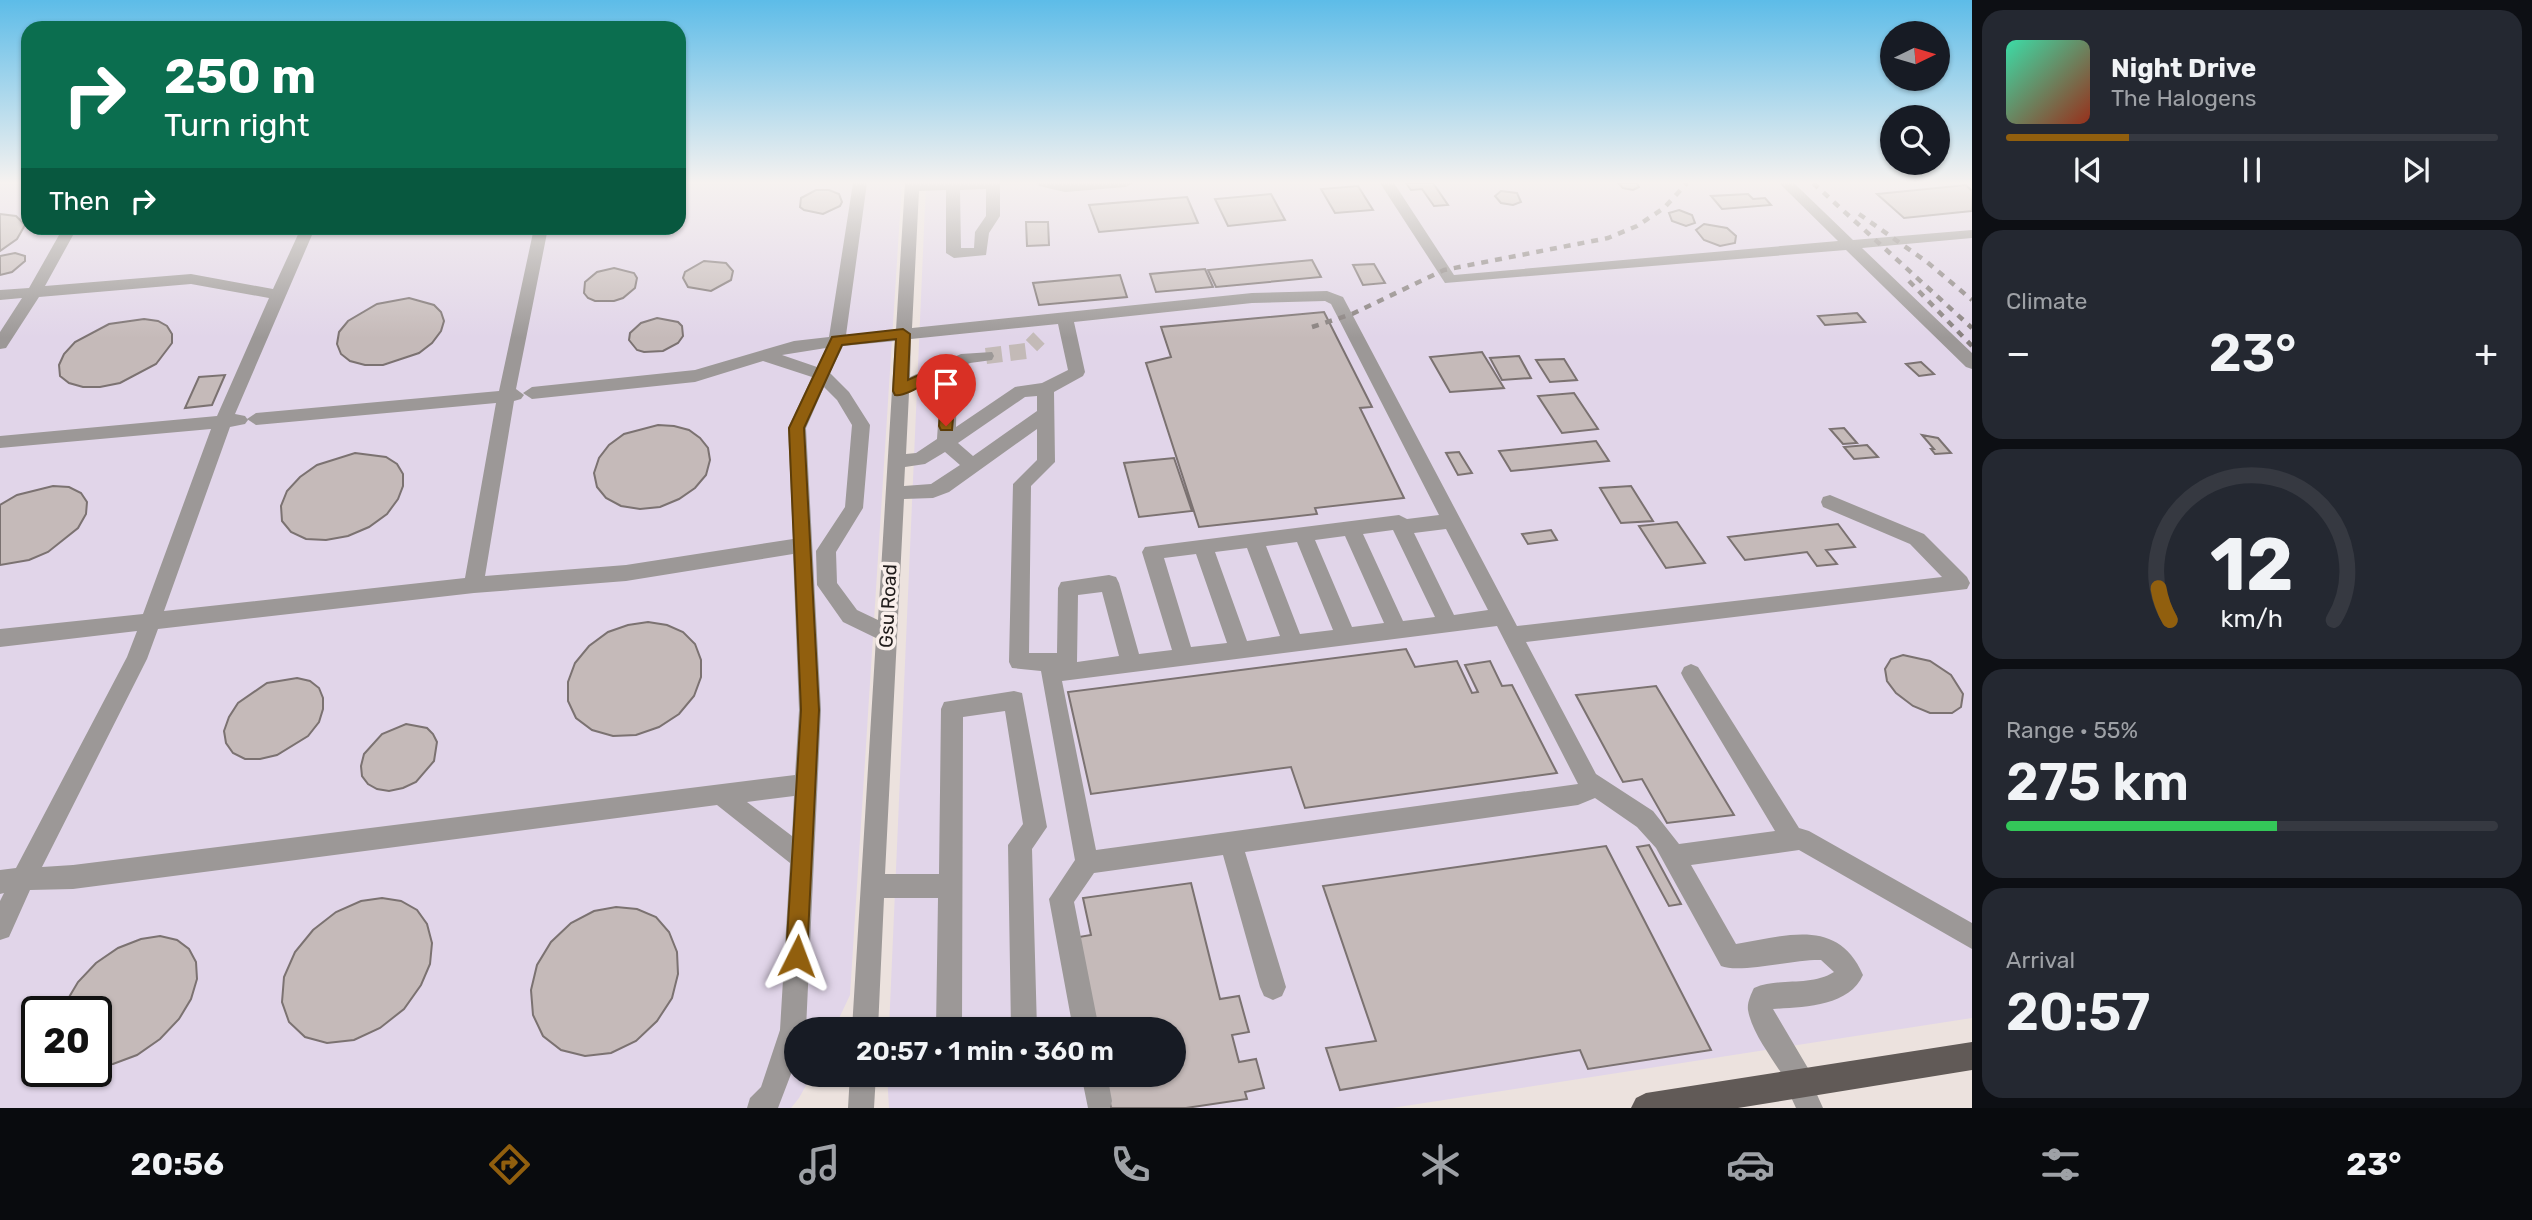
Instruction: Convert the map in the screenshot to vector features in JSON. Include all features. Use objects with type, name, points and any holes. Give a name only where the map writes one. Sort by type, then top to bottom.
[{"type":"main road","points":[[1646,1108],[1803,1092],[1972,1056]]},
{"type":"street","points":[[35,291],[66,235]]},
{"type":"street","points":[[0,928],[11,880],[137,659],[148,622],[239,420],[278,295],[305,235]]},
{"type":"street","points":[[474,586],[518,395],[540,235]]},
{"type":"street","points":[[760,1108],[772,1095],[793,1030],[810,710],[797,428],[837,341],[852,235]]},
{"type":"street","name":"Gsu Road","points":[[866,1017],[909,235]]},
{"type":"street","points":[[954,235],[954,253],[981,252],[982,235]]},
{"type":"street","points":[[1421,235],[1450,280],[1964,235]]},
{"type":"street","points":[[1839,235],[1972,363]]},
{"type":"street","points":[[0,295],[191,279],[278,295]]},
{"type":"street","points":[[0,442],[518,395],[695,376],[794,345],[903,334],[1050,326],[1252,298],[1327,296],[1337,301],[1588,781],[1645,819],[1664,840],[1730,957],[1805,947],[1828,948],[1841,959],[1850,975],[1841,985],[1821,991],[1763,997],[1760,1009],[1765,1021],[1803,1092]]},
{"type":"street","points":[[896,461],[919,459],[1021,391],[1045,389],[1077,372],[1050,326]]},
{"type":"street","points":[[946,368],[967,358],[986,356]]},
{"type":"street","points":[[821,374],[843,396],[861,425],[854,508],[826,551],[827,585],[850,616],[887,634]]},
{"type":"street","points":[[1045,389],[1045,462],[1022,484],[1019,662],[1067,667],[1132,664],[1448,624],[1507,626],[1960,583],[1917,539],[1830,502]]},
{"type":"street","points":[[894,493],[933,491],[1045,414]]},
{"type":"street","points":[[946,442],[972,466]]},
{"type":"street","points":[[1401,527],[1452,521]]},
{"type":"street","points":[[1184,657],[1152,552],[1399,522],[1448,624]]},
{"type":"street","points":[[1351,528],[1397,630]]},
{"type":"street","points":[[1303,534],[1346,637]]},
{"type":"street","points":[[1254,540],[1293,643]]},
{"type":"street","points":[[0,638],[474,586],[626,573],[802,545]]},
{"type":"street","points":[[1202,546],[1240,650]]},
{"type":"street","points":[[1067,667],[1068,588],[1109,583],[1132,664]]},
{"type":"street","points":[[1067,667],[1050,674],[1087,863]]},
{"type":"street","points":[[1690,673],[1793,840]]},
{"type":"street","points":[[949,1017],[952,709],[1014,700],[1035,827],[1020,845],[1024,1017]]},
{"type":"street","points":[[11,880],[73,877],[805,784]]},
{"type":"street","points":[[1084,1017],[1060,899],[1087,863],[1578,794],[1596,787]]},
{"type":"street","points":[[720,795],[802,858]]},
{"type":"street","points":[[1673,856],[1801,839],[1972,937]]},
{"type":"street","points":[[1231,843],[1273,987]]},
{"type":"street","points":[[873,886],[951,886]]},
{"type":"street","points":[[861,1108],[862,1087]]},
{"type":"street","points":[[1096,1087],[1099,1101]]},
{"type":"lane","points":[[0,344],[35,291]]},
{"type":"lane","points":[[762,355],[821,374]]},
{"type":"lane","points":[[900,391],[921,378],[946,368],[950,371],[946,442]]},
{"type":"shaded area","points":[[0,235],[899,235],[850,995],[840,1017],[784,1017],[784,1087],[805,1087],[791,1108],[0,1108]]},
{"type":"shaded area","points":[[924,235],[1972,235],[1972,1018],[1392,1108],[889,1108],[888,1087],[1186,1087],[1186,1017],[890,1017]]},
{"type":"building","points":[[0,235],[19,235],[17,239],[0,251]]},
{"type":"building","points":[[1027,235],[1049,235],[1049,245],[1027,246]]},
{"type":"building","points":[[1700,235],[1736,236],[1735,243],[1720,246],[1704,240]]},
{"type":"building","points":[[15,253],[25,256],[25,261],[12,272],[0,275],[0,256]]},
{"type":"building","points":[[1312,260],[1321,277],[1216,287],[1208,270]]},
{"type":"building","points":[[704,261],[726,263],[733,271],[731,280],[711,291],[688,287],[683,278],[685,272]]},
{"type":"building","points":[[1374,264],[1385,283],[1363,285],[1353,265]]},
{"type":"building","points":[[614,268],[634,273],[637,278],[635,288],[623,298],[614,301],[595,301],[588,298],[584,293],[585,282],[597,272]]},
{"type":"building","points":[[1205,269],[1213,287],[1156,292],[1150,274]]},
{"type":"building","points":[[1120,275],[1127,297],[1039,305],[1033,283]]},
{"type":"building","points":[[409,298],[434,305],[441,312],[444,321],[441,331],[432,343],[419,353],[383,365],[365,365],[350,361],[341,354],[337,344],[339,332],[348,321],[377,304]]},
{"type":"building","points":[[1324,312],[1372,407],[1360,408],[1404,498],[1315,508],[1317,514],[1199,527],[1146,363],[1171,357],[1161,327]]},
{"type":"building","points":[[1857,313],[1865,322],[1825,325],[1818,316]]},
{"type":"building","points":[[657,318],[678,322],[682,326],[683,336],[678,343],[663,351],[637,350],[629,340],[630,333],[641,323]]},
{"type":"building","points":[[144,319],[158,321],[167,326],[172,334],[172,343],[156,364],[120,383],[100,387],[83,387],[69,383],[60,376],[59,365],[64,354],[75,342],[109,324]]},
{"type":"building","points":[[1482,352],[1504,388],[1450,392],[1430,357]]},
{"type":"building","points":[[1519,356],[1531,378],[1502,380],[1490,358]]},
{"type":"building","points":[[1564,359],[1577,380],[1550,382],[1536,360]]},
{"type":"building","points":[[1921,362],[1934,374],[1919,376],[1906,364]]},
{"type":"building","points":[[225,375],[212,405],[185,408],[199,377]]},
{"type":"building","points":[[1574,393],[1598,429],[1562,433],[1538,396]]},
{"type":"building","points":[[658,425],[689,430],[700,438],[708,448],[710,460],[706,475],[695,488],[660,507],[640,509],[621,506],[606,498],[597,487],[594,473],[599,458],[609,445],[624,434]]},
{"type":"building","points":[[1844,428],[1857,443],[1843,444],[1830,429]]},
{"type":"building","points":[[1922,435],[1938,438],[1951,453],[1935,454]]},
{"type":"building","points":[[1596,441],[1609,461],[1511,471],[1499,451]]},
{"type":"building","points":[[1867,445],[1878,457],[1854,459],[1844,447]]},
{"type":"building","points":[[1459,452],[1472,473],[1458,475],[1446,453]]},
{"type":"building","points":[[355,453],[386,457],[397,464],[403,474],[403,486],[398,499],[387,514],[369,527],[348,536],[326,540],[306,539],[291,532],[282,521],[281,506],[287,491],[317,465]]},
{"type":"building","points":[[1174,458],[1192,511],[1139,517],[1124,463]]},
{"type":"building","points":[[53,486],[69,487],[81,493],[87,502],[86,514],[78,528],[48,552],[29,560],[0,565],[0,505],[17,495]]},
{"type":"building","points":[[1631,486],[1653,521],[1621,523],[1600,488]]},
{"type":"building","points":[[1677,522],[1705,563],[1666,568],[1639,526]]},
{"type":"building","points":[[1838,524],[1855,547],[1826,550],[1837,564],[1817,566],[1807,552],[1745,560],[1728,537]]},
{"type":"building","points":[[1551,530],[1557,540],[1528,544],[1522,534]]},
{"type":"building","points":[[648,622],[667,625],[683,632],[695,644],[701,660],[701,677],[694,696],[679,714],[659,727],[636,735],[613,736],[592,730],[576,718],[568,701],[568,682],[575,663],[589,646],[608,632]]},
{"type":"building","points":[[1406,649],[1415,667],[1457,661],[1472,693],[1478,692],[1465,665],[1490,661],[1502,686],[1512,685],[1557,773],[1305,808],[1291,767],[1091,794],[1068,692]]},
{"type":"building","points":[[1903,655],[1930,661],[1951,675],[1963,694],[1961,707],[1952,713],[1930,713],[1913,706],[1896,693],[1887,681],[1885,669],[1891,659]]},
{"type":"building","points":[[297,678],[310,681],[319,688],[323,698],[319,722],[308,736],[277,755],[260,759],[245,759],[233,753],[226,743],[224,731],[238,703],[267,683]]},
{"type":"building","points":[[1656,686],[1734,815],[1667,823],[1642,779],[1623,782],[1576,695]]},
{"type":"building","points":[[406,724],[427,728],[433,734],[437,742],[434,761],[416,782],[389,791],[377,789],[368,784],[362,776],[364,754],[382,734]]},
{"type":"building","points":[[1649,845],[1681,904],[1669,906],[1637,847]]},
{"type":"building","points":[[1606,846],[1711,1050],[1588,1069],[1580,1050],[1340,1090],[1326,1048],[1376,1041],[1323,886]]},
{"type":"building","points":[[1191,883],[1220,999],[1239,996],[1249,1032],[1232,1035],[1239,1062],[1256,1059],[1264,1088],[1245,1092],[1247,1099],[1186,1108],[1111,1108],[1107,1087],[1186,1087],[1186,1017],[1094,1017],[1079,937],[1091,935],[1083,898]]},
{"type":"building","points":[[382,898],[401,901],[417,910],[427,924],[432,943],[430,964],[421,985],[404,1009],[380,1028],[354,1040],[327,1043],[305,1037],[289,1022],[282,1002],[284,977],[295,952],[313,930],[336,912],[361,901]]},
{"type":"building","points":[[616,907],[637,909],[656,917],[669,932],[677,952],[678,974],[672,998],[657,1021],[636,1041],[611,1053],[585,1056],[561,1050],[543,1036],[533,1015],[531,990],[537,965],[551,942],[571,923],[594,911]]},
{"type":"building","points":[[160,936],[177,940],[189,949],[196,962],[197,979],[191,999],[179,1019],[160,1039],[137,1055],[112,1064],[112,996],[70,996],[78,982],[96,963],[118,948],[141,939]]},
{"type":"tunnel","points":[[986,356],[1026,351],[1039,338]]},
{"type":"railway","points":[[1312,327],[1352,314],[1444,270],[1616,235]]},
{"type":"railway","points":[[1870,235],[1972,328]]},
{"type":"railway","points":[[1888,235],[1927,262],[1972,300]]},
{"type":"railway","points":[[1909,281],[1972,346]]},
{"type":"route","points":[[797,956],[810,710],[797,428],[837,341],[903,334],[900,391],[937,369],[946,368],[950,371],[946,426]]}]
